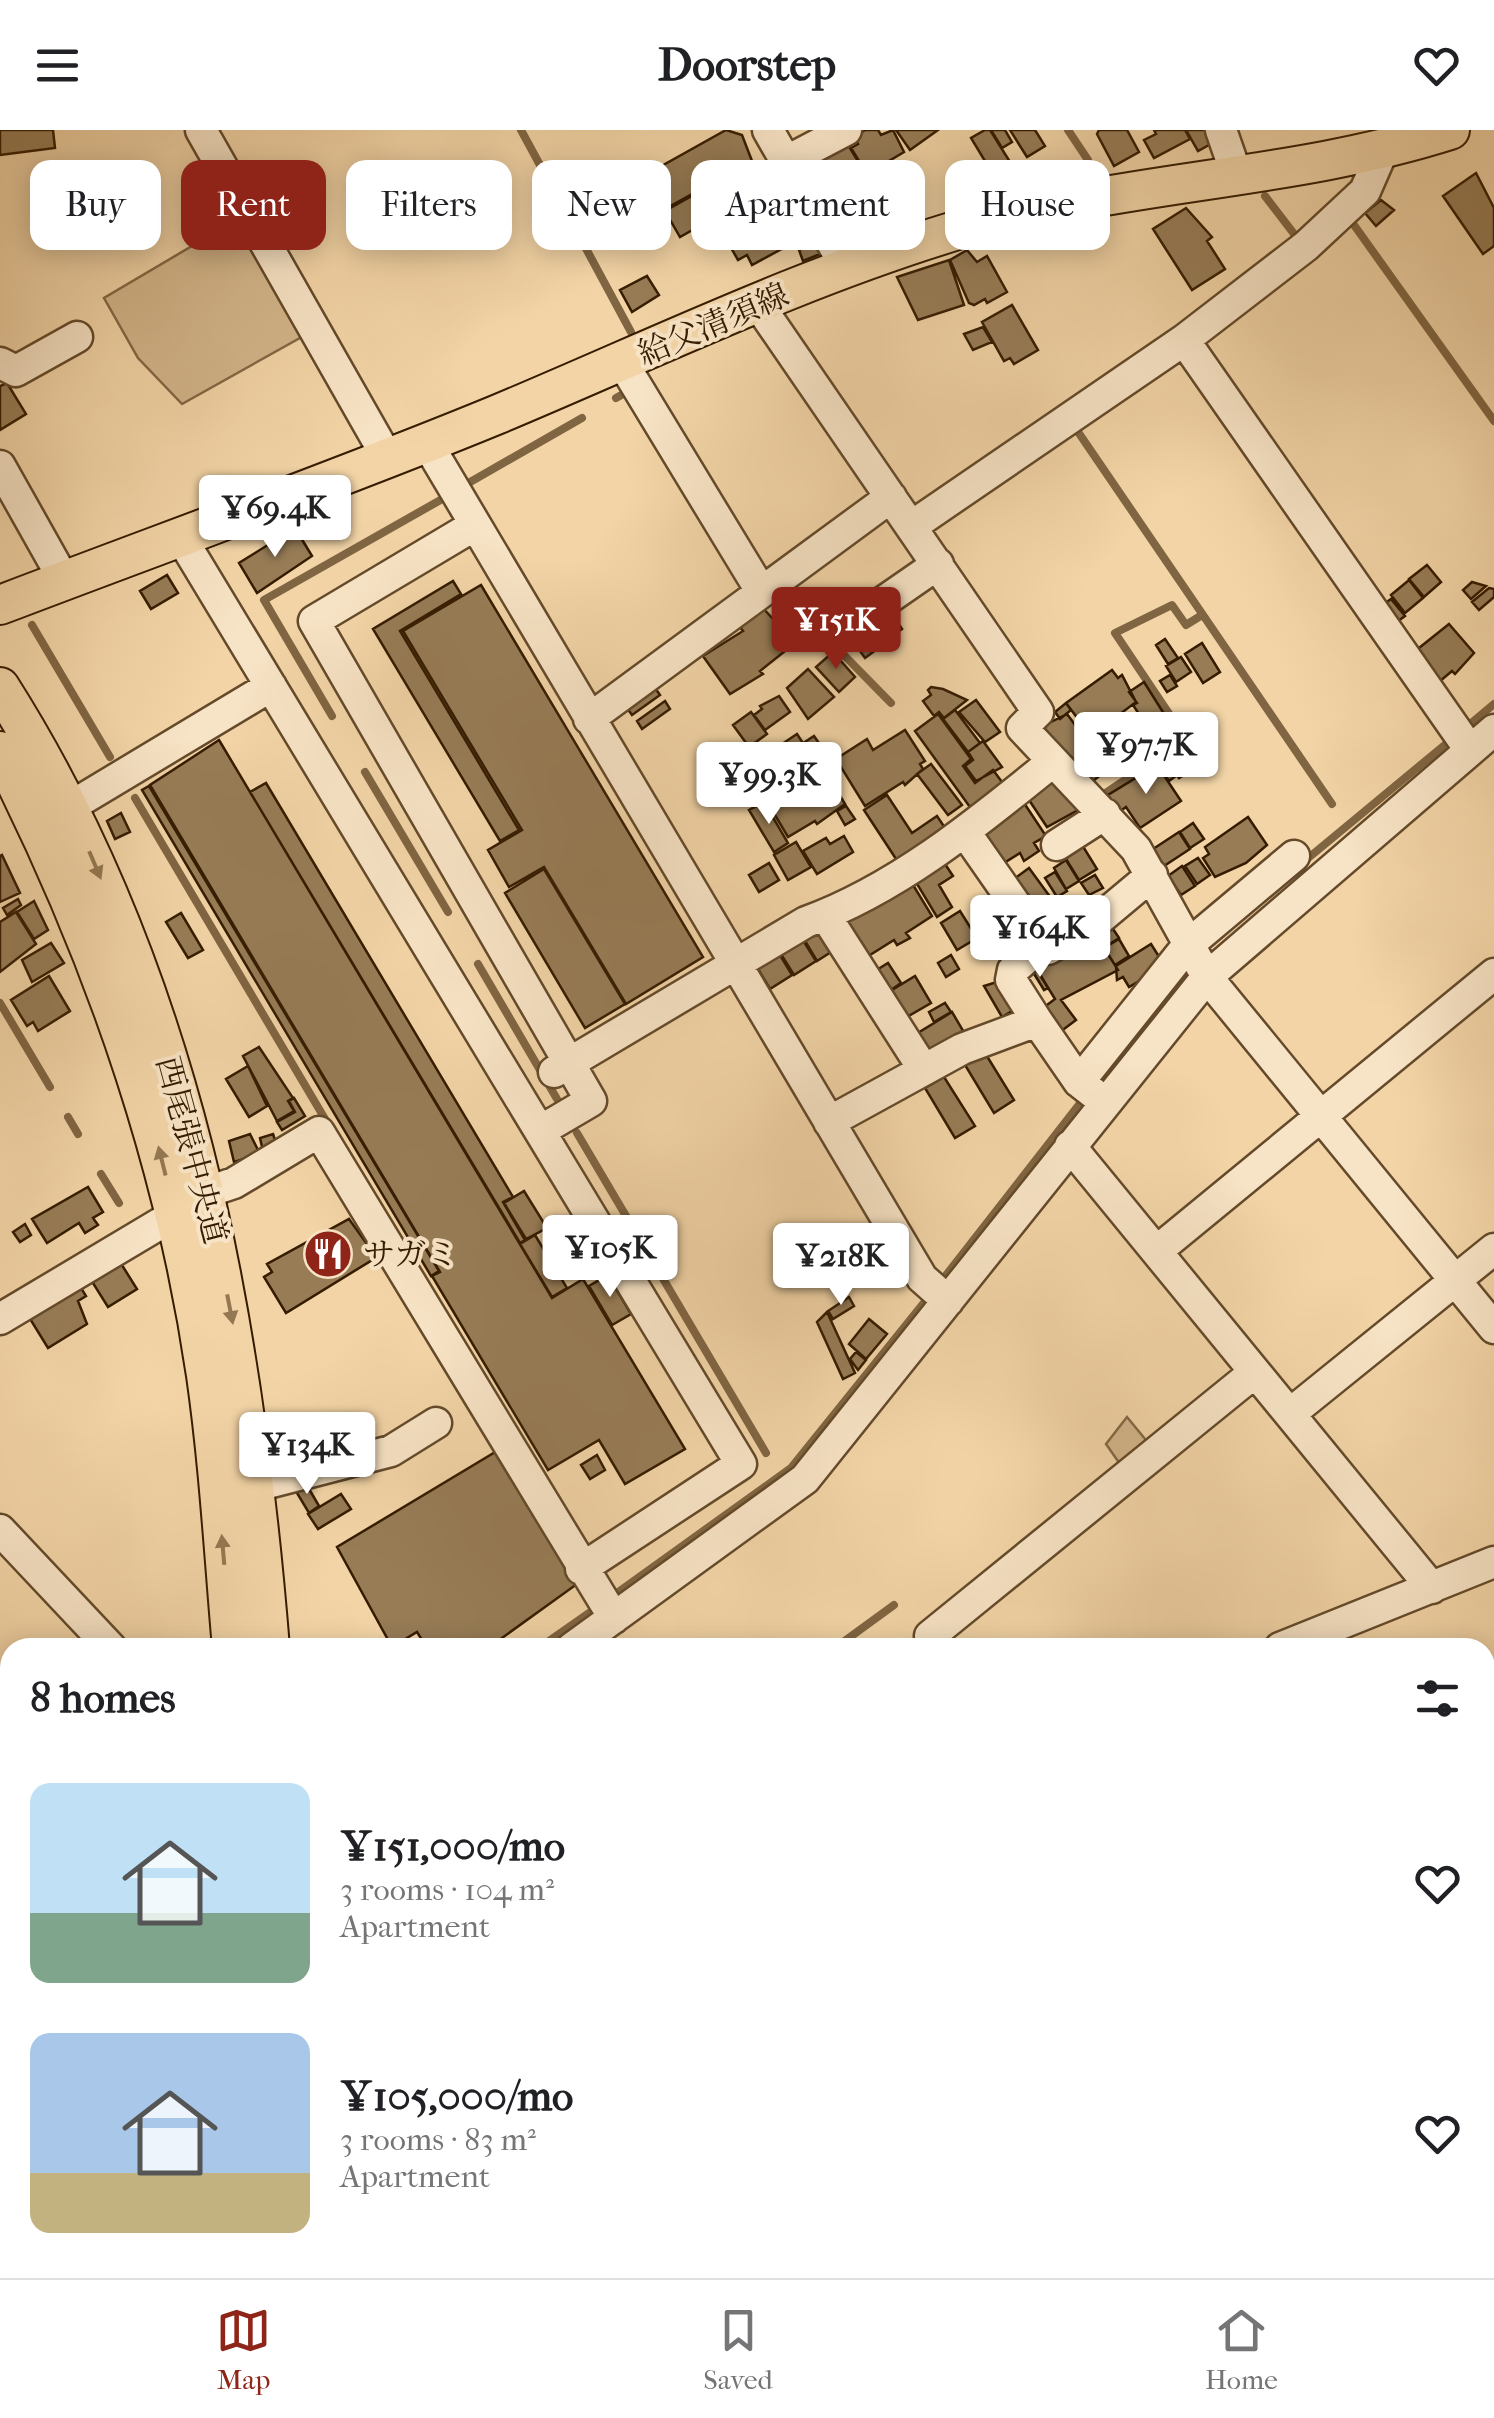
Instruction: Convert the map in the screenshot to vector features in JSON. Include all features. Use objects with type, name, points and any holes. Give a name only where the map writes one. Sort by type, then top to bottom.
[{"type":"main road","name":"給父清須線","points":[[0,604],[427,443],[758,304],[959,229],[1087,197],[1382,152],[1450,130]]},
{"type":"main road","name":"西尾張中央道","points":[[0,686],[68,808],[126,938],[166,1049],[207,1192],[236,1340],[256,1486],[269,1638]]},
{"type":"main road","name":"西尾張中央道","points":[[0,750],[42,834],[108,996],[156,1138],[176,1214],[206,1376],[231,1638]]},
{"type":"street","points":[[201,130],[387,457]]},
{"type":"street","points":[[768,130],[784,160]]},
{"type":"street","points":[[789,160],[846,130]]},
{"type":"street","points":[[1221,130],[1237,176]]},
{"type":"street","points":[[912,526],[1184,340],[1306,246],[1366,190],[1382,152]]},
{"type":"street","points":[[836,250],[847,269]]},
{"type":"street","points":[[758,304],[1038,712],[1022,728],[1051,763],[1106,814],[1152,875],[1197,960],[1494,1328]]},
{"type":"street","points":[[0,363],[16,371],[77,336]]},
{"type":"street","points":[[1184,340],[1462,739]]},
{"type":"street","points":[[622,362],[760,592]]},
{"type":"street","points":[[427,443],[734,966],[937,1292]]},
{"type":"street","points":[[0,466],[64,580]]},
{"type":"street","points":[[589,719],[891,497]]},
{"type":"street","points":[[475,525],[314,620],[562,1068],[591,1101],[540,1131]]},
{"type":"street","points":[[180,536],[741,1464],[600,1598],[578,1638]]},
{"type":"street","points":[[834,636],[938,564]]},
{"type":"street","points":[[68,808],[272,686]]},
{"type":"street","points":[[1197,960],[1462,739],[1494,730]]},
{"type":"street","points":[[562,1068],[965,832],[1051,763]]},
{"type":"street","points":[[1057,845],[1106,814]]},
{"type":"street","points":[[965,832],[1048,949],[1097,921],[1152,875]]},
{"type":"street","points":[[600,1598],[806,1479],[937,1292],[1070,1146],[1092,1092],[1197,960],[1294,856]]},
{"type":"street","points":[[824,916],[924,1070]]},
{"type":"street","points":[[1043,944],[1014,970],[1011,980],[1092,1092]]},
{"type":"street","points":[[1158,1250],[1494,974]]},
{"type":"street","points":[[829,1122],[962,1048],[1037,1021]]},
{"type":"street","points":[[207,1192],[234,1183],[319,1132],[600,1598]]},
{"type":"street","points":[[1070,1146],[1432,1588]]},
{"type":"street","points":[[0,1319],[176,1214]]},
{"type":"street","points":[[1291,1414],[1494,1249]]},
{"type":"street","points":[[930,1636],[1255,1372]]},
{"type":"street","points":[[256,1486],[391,1451],[436,1423]]},
{"type":"street","points":[[0,1530],[103,1638]]},
{"type":"street","points":[[1305,1638],[1494,1562]]},
{"type":"shaded area","points":[[185,250],[260,250],[307,334],[182,404],[138,358],[104,298]]},
{"type":"shaded area","points":[[1127,1417],[1150,1445],[1122,1467],[1106,1444]]},
{"type":"building","points":[[0,130],[53,130],[55,148],[0,155]]},
{"type":"building","points":[[726,130],[742,135],[752,160],[691,160],[691,195],[671,206],[671,161]]},
{"type":"building","points":[[865,130],[878,130],[881,135],[893,130],[904,152],[891,160],[858,160],[851,148],[858,144],[854,137]]},
{"type":"building","points":[[896,130],[938,130],[910,150]]},
{"type":"building","points":[[990,130],[1009,160],[984,160],[971,138]]},
{"type":"building","points":[[991,130],[1005,130],[1012,142],[1002,148]]},
{"type":"building","points":[[1010,130],[1035,130],[1045,146],[1027,157]]},
{"type":"building","points":[[1099,130],[1127,130],[1139,152],[1114,166],[1097,134]]},
{"type":"building","points":[[1154,130],[1185,130],[1190,139],[1154,158],[1144,140],[1156,134]]},
{"type":"building","points":[[1186,130],[1213,130],[1218,140],[1198,151]]},
{"type":"building","points":[[845,140],[857,160],[818,160]]},
{"type":"building","points":[[1476,173],[1494,208],[1494,246],[1483,254],[1443,196]]},
{"type":"building","points":[[691,196],[691,231],[680,237],[671,221],[671,208]]},
{"type":"building","points":[[1381,200],[1394,210],[1376,226],[1365,213]]},
{"type":"building","points":[[1186,208],[1212,237],[1207,241],[1225,269],[1192,290],[1153,229]]},
{"type":"building","points":[[732,250],[780,250],[752,265],[747,255],[738,260]]},
{"type":"building","points":[[799,250],[819,250],[820,254],[803,261]]},
{"type":"building","points":[[967,250],[977,262],[987,256],[1007,292],[987,303],[985,299],[974,305],[969,303],[950,260]]},
{"type":"building","points":[[949,260],[964,305],[918,320],[897,277]]},
{"type":"building","points":[[647,276],[659,295],[632,312],[620,290]]},
{"type":"building","points":[[1012,305],[1038,350],[1014,364],[1010,358],[1004,361],[982,322]]},
{"type":"building","points":[[983,327],[992,342],[973,350],[964,334]]},
{"type":"building","points":[[7,383],[26,414],[0,430],[0,386]]},
{"type":"building","points":[[295,528],[312,556],[257,593],[239,563]]},
{"type":"building","points":[[1427,565],[1441,582],[1424,597],[1409,579]]},
{"type":"building","points":[[167,575],[178,593],[151,609],[140,591]]},
{"type":"building","points":[[1409,580],[1423,598],[1405,613],[1391,595]]},
{"type":"building","points":[[453,581],[461,594],[400,631],[519,830],[500,841],[373,629]]},
{"type":"building","points":[[1472,582],[1486,586],[1471,599],[1463,590]]},
{"type":"building","points":[[481,585],[703,957],[626,1004],[544,867],[509,887],[488,850],[522,830],[403,631]]},
{"type":"building","points":[[1489,588],[1494,589],[1494,597],[1479,610],[1472,602]]},
{"type":"building","points":[[1391,599],[1405,616],[1394,624],[1380,607]]},
{"type":"building","points":[[762,607],[795,643],[760,671],[763,674],[730,694],[703,656],[743,631],[739,626]]},
{"type":"building","points":[[793,608],[819,642],[809,650],[779,619]]},
{"type":"building","points":[[889,610],[902,629],[883,642],[870,623]]},
{"type":"building","points":[[870,623],[884,644],[865,658],[850,637]]},
{"type":"building","points":[[1449,624],[1474,653],[1455,674],[1452,671],[1439,682],[1414,652]]},
{"type":"building","points":[[1165,639],[1178,658],[1168,664],[1156,645]]},
{"type":"building","points":[[1202,643],[1220,672],[1203,683],[1185,654]]},
{"type":"building","points":[[833,652],[855,677],[839,692],[816,667]]},
{"type":"building","points":[[1181,657],[1191,672],[1176,682],[1166,666]]},
{"type":"building","points":[[808,669],[834,697],[808,719],[787,688]]},
{"type":"building","points":[[1112,670],[1118,678],[1122,675],[1136,702],[1091,736],[1066,703]]},
{"type":"building","points":[[1170,675],[1177,686],[1167,692],[1160,681]]},
{"type":"building","points":[[1144,682],[1178,736],[1166,745],[1161,737],[1156,740],[1133,705],[1137,703],[1129,692]]},
{"type":"building","points":[[931,687],[967,700],[944,718],[939,712],[934,716],[923,701],[931,695]]},
{"type":"building","points":[[655,688],[660,695],[632,715],[627,708]]},
{"type":"building","points":[[779,696],[790,712],[765,730],[754,715],[762,709],[760,706]]},
{"type":"building","points":[[976,700],[1000,732],[985,742],[959,712]]},
{"type":"building","points":[[665,701],[670,709],[642,729],[637,721]]},
{"type":"building","points":[[1066,703],[1071,710],[1060,719],[1055,712]]},
{"type":"building","points":[[955,710],[980,743],[968,752],[943,719]]},
{"type":"building","points":[[751,712],[767,734],[749,747],[733,725]]},
{"type":"building","points":[[938,714],[971,759],[963,766],[975,783],[993,770],[1008,790],[975,814],[915,731]]},
{"type":"building","points":[[1067,714],[1093,749],[1071,765],[1043,726]]},
{"type":"building","points":[[1142,721],[1156,741],[1147,747],[1133,726]]},
{"type":"building","points":[[905,730],[925,761],[920,764],[923,769],[905,785],[903,782],[865,806],[836,759],[867,739],[873,750]]},
{"type":"building","points":[[797,734],[814,760],[799,770],[782,744]]},
{"type":"building","points":[[814,736],[825,752],[815,759],[805,742]]},
{"type":"building","points":[[1161,739],[1165,745],[1148,758],[1143,751]]},
{"type":"building","points":[[219,740],[552,1298],[583,1279],[685,1449],[625,1484],[599,1440],[548,1470],[432,1276],[440,1272],[150,785]]},
{"type":"building","points":[[983,741],[1002,767],[976,781],[965,766],[973,760],[968,752]]},
{"type":"building","points":[[1096,747],[1111,767],[1089,784],[1074,764]]},
{"type":"building","points":[[1182,747],[1194,766],[1188,770],[1176,751]]},
{"type":"building","points":[[1174,753],[1187,773],[1179,778],[1166,759]]},
{"type":"building","points":[[1165,760],[1176,776],[1169,781],[1158,765]]},
{"type":"building","points":[[757,764],[770,785],[746,799],[734,777]]},
{"type":"building","points":[[931,764],[962,805],[948,815],[917,774]]},
{"type":"building","points":[[1157,765],[1181,801],[1140,828],[1126,807],[1119,812],[1108,795]]},
{"type":"building","points":[[824,769],[845,804],[817,824],[815,821],[788,837],[766,800]]},
{"type":"building","points":[[1054,780],[1080,809],[1047,827],[1029,800]]},
{"type":"building","points":[[266,783],[513,1197],[503,1202],[525,1240],[520,1243],[250,792]]},
{"type":"building","points":[[149,786],[439,1271],[431,1276],[142,790]]},
{"type":"building","points":[[887,795],[912,833],[937,816],[947,831],[898,862],[864,810]]},
{"type":"building","points":[[764,802],[788,843],[774,852],[749,810]]},
{"type":"building","points":[[1024,803],[1046,836],[1034,843],[1039,851],[1024,861],[1020,853],[996,868],[975,835]]},
{"type":"building","points":[[846,806],[855,819],[845,825],[837,811]]},
{"type":"building","points":[[121,813],[130,832],[115,839],[107,821]]},
{"type":"building","points":[[1248,817],[1267,845],[1246,863],[1215,877],[1203,858],[1209,854],[1205,847]]},
{"type":"building","points":[[1193,823],[1204,839],[1190,848],[1180,832]]},
{"type":"building","points":[[1179,832],[1190,849],[1164,866],[1153,849]]},
{"type":"building","points":[[844,836],[853,852],[817,874],[803,851],[826,838],[830,844]]},
{"type":"building","points":[[1079,840],[1097,869],[1079,880],[1061,851]]},
{"type":"building","points":[[796,842],[811,867],[788,880],[774,855]]},
{"type":"building","points":[[946,852],[951,860],[945,864],[953,876],[939,885],[952,907],[937,917],[911,874]]},
{"type":"building","points":[[0,856],[20,893],[0,902]]},
{"type":"building","points":[[1198,858],[1210,875],[1197,884],[1185,866]]},
{"type":"building","points":[[1066,860],[1079,881],[1066,889],[1054,868]]},
{"type":"building","points":[[769,863],[779,880],[759,892],[749,875]]},
{"type":"building","points":[[1182,866],[1195,886],[1181,895],[1168,876]]},
{"type":"building","points":[[1029,868],[1059,909],[1038,925],[1007,884]]},
{"type":"building","points":[[544,869],[625,1004],[585,1028],[505,893]]},
{"type":"building","points":[[1055,872],[1067,891],[1057,897],[1045,878]]},
{"type":"building","points":[[1095,875],[1103,888],[1089,895],[1081,883]]},
{"type":"building","points":[[910,880],[932,916],[906,933],[910,938],[897,945],[894,940],[862,960],[840,923]]},
{"type":"building","points":[[18,899],[21,905],[7,915],[3,908]]},
{"type":"building","points":[[34,901],[48,930],[34,939],[17,912]]},
{"type":"building","points":[[960,911],[977,938],[957,950],[941,923]]},
{"type":"building","points":[[16,912],[36,944],[0,972],[0,922]]},
{"type":"building","points":[[181,913],[203,950],[188,958],[166,922]]},
{"type":"building","points":[[823,923],[839,947],[817,961],[802,936]]},
{"type":"building","points":[[1111,926],[1119,938],[1105,947],[1097,935]]},
{"type":"building","points":[[1096,935],[1118,970],[1061,1000],[1076,1020],[1056,1035],[1039,1011],[1055,999],[1036,968]]},
{"type":"building","points":[[801,937],[816,961],[794,975],[779,951]]},
{"type":"building","points":[[1119,939],[1129,956],[1115,965],[1104,948]]},
{"type":"building","points":[[51,943],[64,963],[32,982],[22,960]]},
{"type":"building","points":[[1151,944],[1165,966],[1129,987],[1123,977],[1117,980],[1116,966]]},
{"type":"building","points":[[780,955],[792,975],[770,989],[758,969]]},
{"type":"building","points":[[951,955],[959,969],[946,977],[938,963]]},
{"type":"building","points":[[888,963],[901,983],[885,994],[872,973]]},
{"type":"building","points":[[1037,970],[1048,988],[1044,990],[1033,972]]},
{"type":"building","points":[[49,976],[70,1011],[38,1031],[33,1022],[27,1026],[11,1000]]},
{"type":"building","points":[[915,976],[931,1003],[900,1021],[884,995]]},
{"type":"building","points":[[1000,981],[1017,1008],[1002,1017],[984,986]]},
{"type":"building","points":[[945,1003],[951,1012],[934,1022],[929,1012]]},
{"type":"building","points":[[952,1012],[965,1034],[926,1058],[913,1036]]},
{"type":"building","points":[[259,1047],[293,1098],[288,1101],[294,1111],[277,1121],[243,1056]]},
{"type":"building","points":[[985,1053],[1014,1100],[994,1113],[965,1065]]},
{"type":"building","points":[[248,1066],[267,1106],[249,1117],[226,1079]]},
{"type":"building","points":[[944,1077],[975,1126],[955,1138],[925,1088]]},
{"type":"building","points":[[294,1098],[305,1116],[282,1130],[277,1122],[295,1112],[289,1101]]},
{"type":"building","points":[[250,1134],[260,1154],[234,1162],[229,1141]]},
{"type":"building","points":[[273,1134],[277,1146],[263,1151],[260,1138]]},
{"type":"building","points":[[88,1187],[103,1212],[93,1218],[98,1225],[85,1233],[79,1223],[47,1243],[32,1219]]},
{"type":"building","points":[[524,1191],[547,1228],[526,1239],[504,1203]]},
{"type":"building","points":[[349,1219],[372,1251],[378,1247],[382,1254],[286,1313],[264,1277],[272,1272],[267,1264]]},
{"type":"building","points":[[25,1224],[31,1235],[20,1242],[13,1232]]},
{"type":"building","points":[[535,1235],[567,1288],[552,1297],[520,1244]]},
{"type":"building","points":[[120,1262],[137,1289],[108,1307],[91,1280]]},
{"type":"building","points":[[608,1275],[631,1314],[612,1325],[589,1286]]},
{"type":"building","points":[[78,1283],[86,1296],[78,1301],[87,1324],[48,1348],[27,1314]]},
{"type":"building","points":[[849,1297],[854,1306],[833,1319],[828,1311]]},
{"type":"building","points":[[827,1312],[855,1373],[843,1379],[817,1322]]},
{"type":"building","points":[[869,1319],[887,1334],[866,1359],[849,1344]]},
{"type":"building","points":[[856,1352],[866,1360],[858,1370],[850,1359]]},
{"type":"building","points":[[497,1451],[577,1584],[502,1638],[421,1638],[417,1632],[407,1638],[387,1638],[337,1547]]},
{"type":"building","points":[[597,1455],[605,1470],[590,1479],[581,1465]]},
{"type":"building","points":[[305,1482],[319,1506],[309,1513],[294,1488]]},
{"type":"building","points":[[341,1494],[351,1509],[318,1529],[308,1514]]},
{"type":"waterway","points":[[521,130],[537,160]]},
{"type":"waterway","points":[[1068,130],[1088,160]]},
{"type":"waterway","points":[[1265,196],[1301,243]]},
{"type":"waterway","points":[[1349,218],[1494,421]]},
{"type":"waterway","points":[[587,250],[631,332]]},
{"type":"waterway","points":[[616,398],[625,393]]},
{"type":"waterway","points":[[465,485],[582,418]]},
{"type":"waterway","points":[[1074,426],[1332,804]]},
{"type":"waterway","points":[[332,716],[264,600],[444,498]]},
{"type":"waterway","points":[[779,589],[891,703]]},
{"type":"waterway","points":[[1101,796],[1186,739],[1115,633],[1172,605],[1186,625],[1202,615]]},
{"type":"waterway","points":[[32,625],[110,757]]},
{"type":"waterway","points":[[1463,730],[1494,704]]},
{"type":"waterway","points":[[1301,864],[1452,739]]},
{"type":"waterway","points":[[365,772],[448,912]]},
{"type":"waterway","points":[[135,798],[325,1119]]},
{"type":"waterway","points":[[478,964],[557,1099]]},
{"type":"waterway","points":[[1122,1051],[1193,965]]},
{"type":"waterway","points":[[0,1003],[50,1087]]},
{"type":"waterway","points":[[940,1283],[1085,1097]]},
{"type":"waterway","points":[[68,1117],[78,1134]]},
{"type":"waterway","points":[[577,1133],[766,1453]]},
{"type":"waterway","points":[[101,1174],[119,1203]]},
{"type":"waterway","points":[[610,1598],[791,1468],[931,1294]]},
{"type":"waterway","points":[[849,1638],[894,1605]]},
{"type":"waterway","points":[[553,1638],[599,1606]]},
{"type":"place","name":"サガミ","points":[[328,1254]]}]
